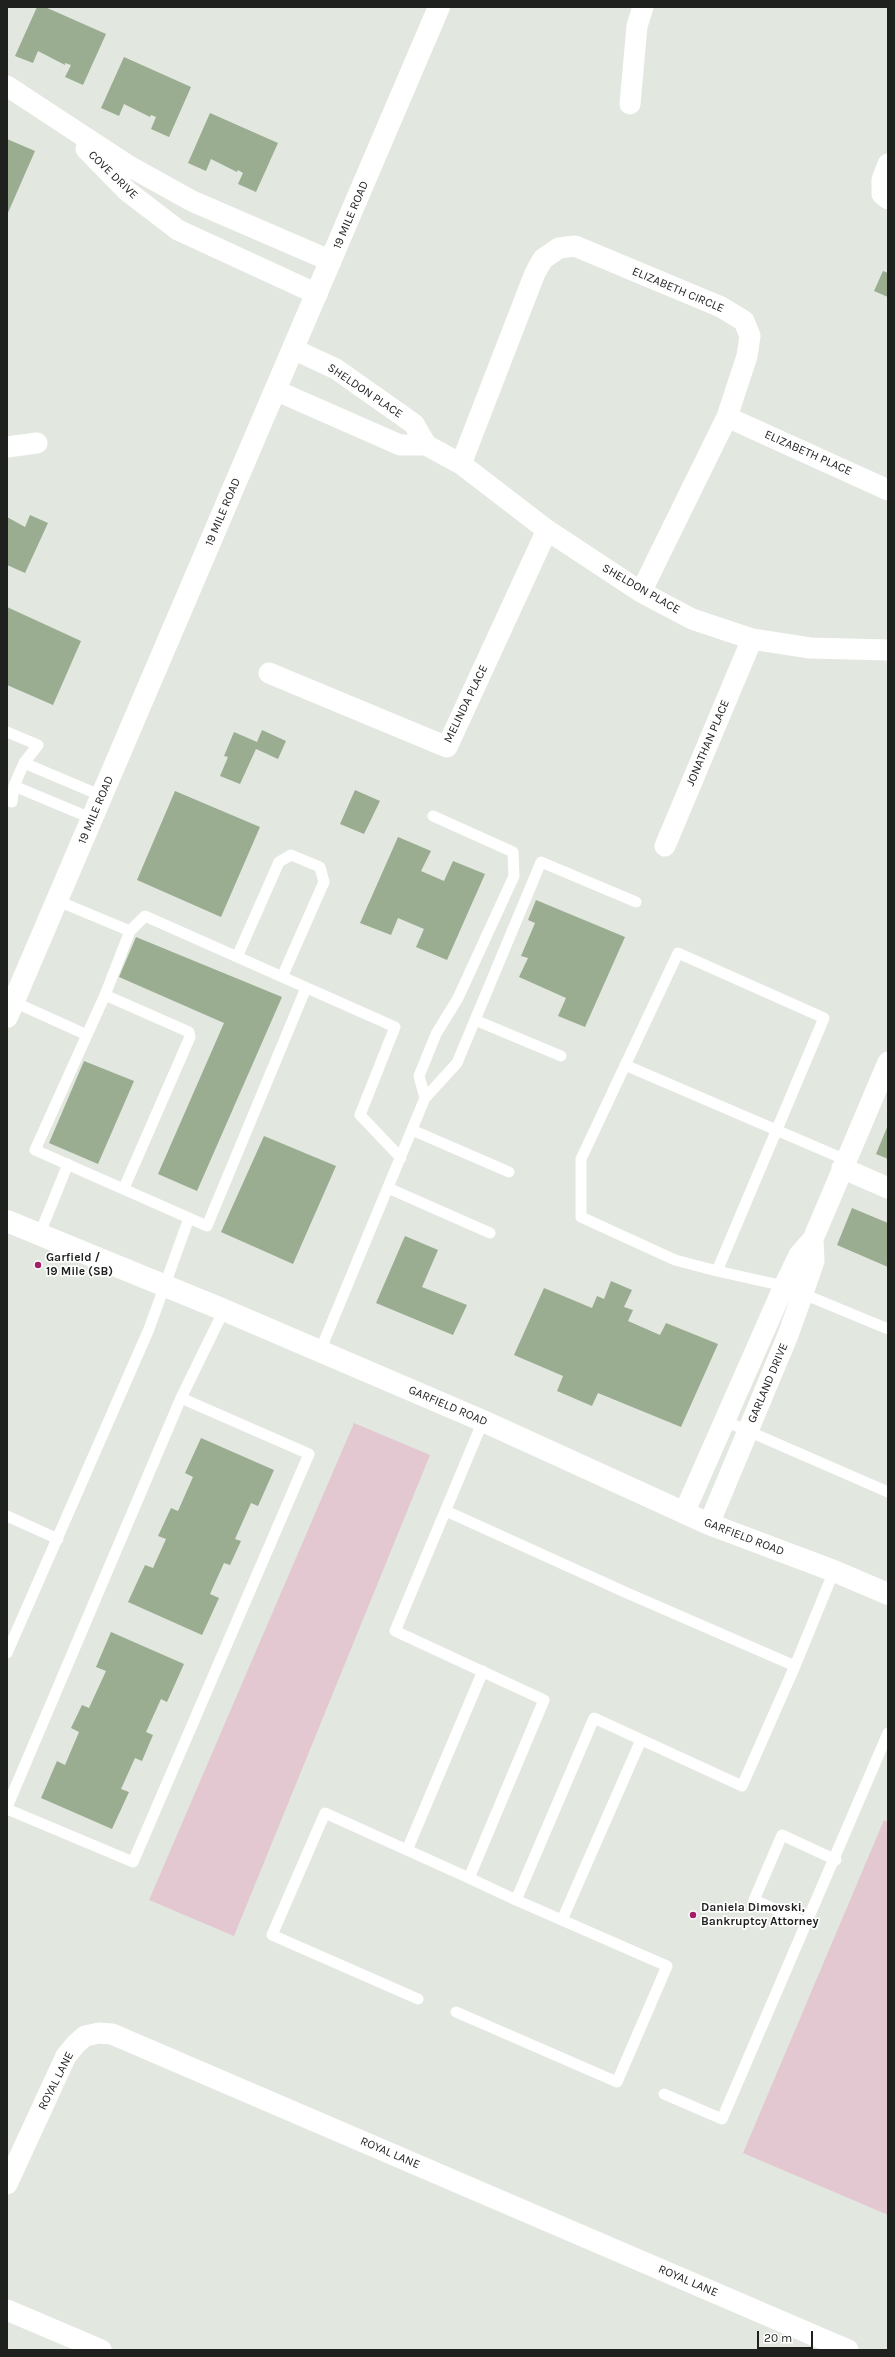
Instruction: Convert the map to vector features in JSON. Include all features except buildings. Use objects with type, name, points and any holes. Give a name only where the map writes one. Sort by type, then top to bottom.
[{"type":"street","name":"19 MILE ROAD","points":[[10,1010],[93,820],[439,7]]},
{"type":"street","points":[[630,104],[637,26],[643,7]]},
{"type":"street","name":"COVE DRIVE","points":[[7,86],[50,116],[129,166],[192,201],[331,260]]},
{"type":"street","name":"COVE DRIVE","points":[[50,116],[94,156],[127,191],[178,230],[317,294]]},
{"type":"street","points":[[885,197],[882,180],[888,164]]},
{"type":"street","points":[[178,230],[192,201]]},
{"type":"street","name":"ELIZABETH CIRCLE","points":[[461,464],[535,274],[543,259],[559,248],[575,246],[721,307],[744,321],[750,336],[747,356],[727,417],[641,592]]},
{"type":"street","name":"SHELDON PLACE","points":[[293,349],[336,369],[414,424],[426,445]]},
{"type":"street","name":"SHELDON PLACE","points":[[275,390],[400,445],[426,445],[461,464],[547,530],[641,592],[692,619],[752,639],[810,648],[888,650]]},
{"type":"street","name":"ELIZABETH PLACE","points":[[727,417],[888,490]]},
{"type":"street","points":[[7,447],[37,443]]},
{"type":"street","name":"MELINDA PLACE","points":[[269,672],[448,747],[547,530]]},
{"type":"street","name":"JONATHAN PLACE","points":[[665,846],[752,639]]},
{"type":"street","name":"GARLAND DRIVE","points":[[684,1513],[784,1286],[799,1255],[813,1239],[888,1062]]},
{"type":"street","points":[[844,1164],[888,1188]]},
{"type":"street","name":"GARFIELD ROAD","points":[[7,1221],[40,1233],[163,1284],[483,1421],[709,1524],[834,1571],[888,1594]]},
{"type":"street","name":"GARLAND DRIVE","points":[[709,1524],[803,1293],[814,1261],[813,1239]]},
{"type":"street","name":"ROYAL LANE","points":[[7,2184],[66,2056],[85,2036],[99,2032],[112,2034],[848,2350]]},
{"type":"street","points":[[7,2310],[101,2350]]},
{"type":"lane","points":[[7,732],[38,745],[24,763],[14,786],[12,802],[7,799]]},
{"type":"lane","points":[[24,763],[102,796]]},
{"type":"lane","points":[[14,786],[93,820]]},
{"type":"lane","points":[[425,1098],[419,1076],[436,1034],[458,998],[514,876],[512,852],[434,816]]},
{"type":"lane","points":[[237,957],[279,862],[291,855],[320,867],[324,882],[282,977]]},
{"type":"lane","points":[[320,1351],[425,1098],[457,1063],[541,862],[636,902]]},
{"type":"lane","points":[[58,901],[130,931]]},
{"type":"lane","points":[[306,988],[207,1226],[124,1188],[35,1150],[105,995],[130,931],[145,916],[396,1027],[360,1115],[401,1158]]},
{"type":"lane","points":[[717,1271],[824,1018],[678,953],[581,1159],[580,1217],[675,1260],[717,1271],[784,1286],[888,1329]]},
{"type":"lane","points":[[105,995],[189,1032],[190,1038],[124,1188]]},
{"type":"lane","points":[[10,1010],[87,1035]]},
{"type":"lane","points":[[475,1020],[561,1056]]},
{"type":"lane","points":[[625,1065],[776,1130],[844,1164]]},
{"type":"lane","points":[[412,1130],[509,1172]]},
{"type":"lane","points":[[40,1233],[68,1164]]},
{"type":"lane","points":[[388,1188],[490,1233]]},
{"type":"lane","points":[[7,1653],[149,1329],[163,1284],[189,1218]]},
{"type":"lane","points":[[181,1398],[309,1454],[133,1862],[7,1808],[181,1398],[224,1310]]},
{"type":"lane","points":[[469,1878],[544,1700],[395,1631],[483,1421]]},
{"type":"lane","points":[[725,1421],[888,1492]]},
{"type":"lane","points":[[446,1511],[795,1666]]},
{"type":"lane","points":[[7,1516],[58,1539]]},
{"type":"lane","points":[[516,1900],[594,1718],[742,1786],[795,1666],[834,1571]]},
{"type":"lane","points":[[408,1850],[483,1671]]},
{"type":"lane","points":[[664,2094],[722,2119],[836,1860],[888,1733]]},
{"type":"lane","points":[[562,1920],[641,1740]]},
{"type":"lane","points":[[418,1999],[272,1935],[325,1813],[516,1900],[667,1966],[617,2082],[456,2012]]},
{"type":"lane","points":[[807,1923],[754,1900],[782,1835],[836,1860]]},
{"type":"shaded area","points":[[354,1423],[430,1455],[234,1936],[149,1900]]},
{"type":"shaded area","points":[[884,1820],[888,1822],[888,2215],[743,2153]]},
{"type":"place","name":"Garfield / 19 Mile (SB)","points":[[38,1265]]},
{"type":"place","name":"Daniela Dimovski, Bankruptcy Attorney","points":[[693,1915]]}]
